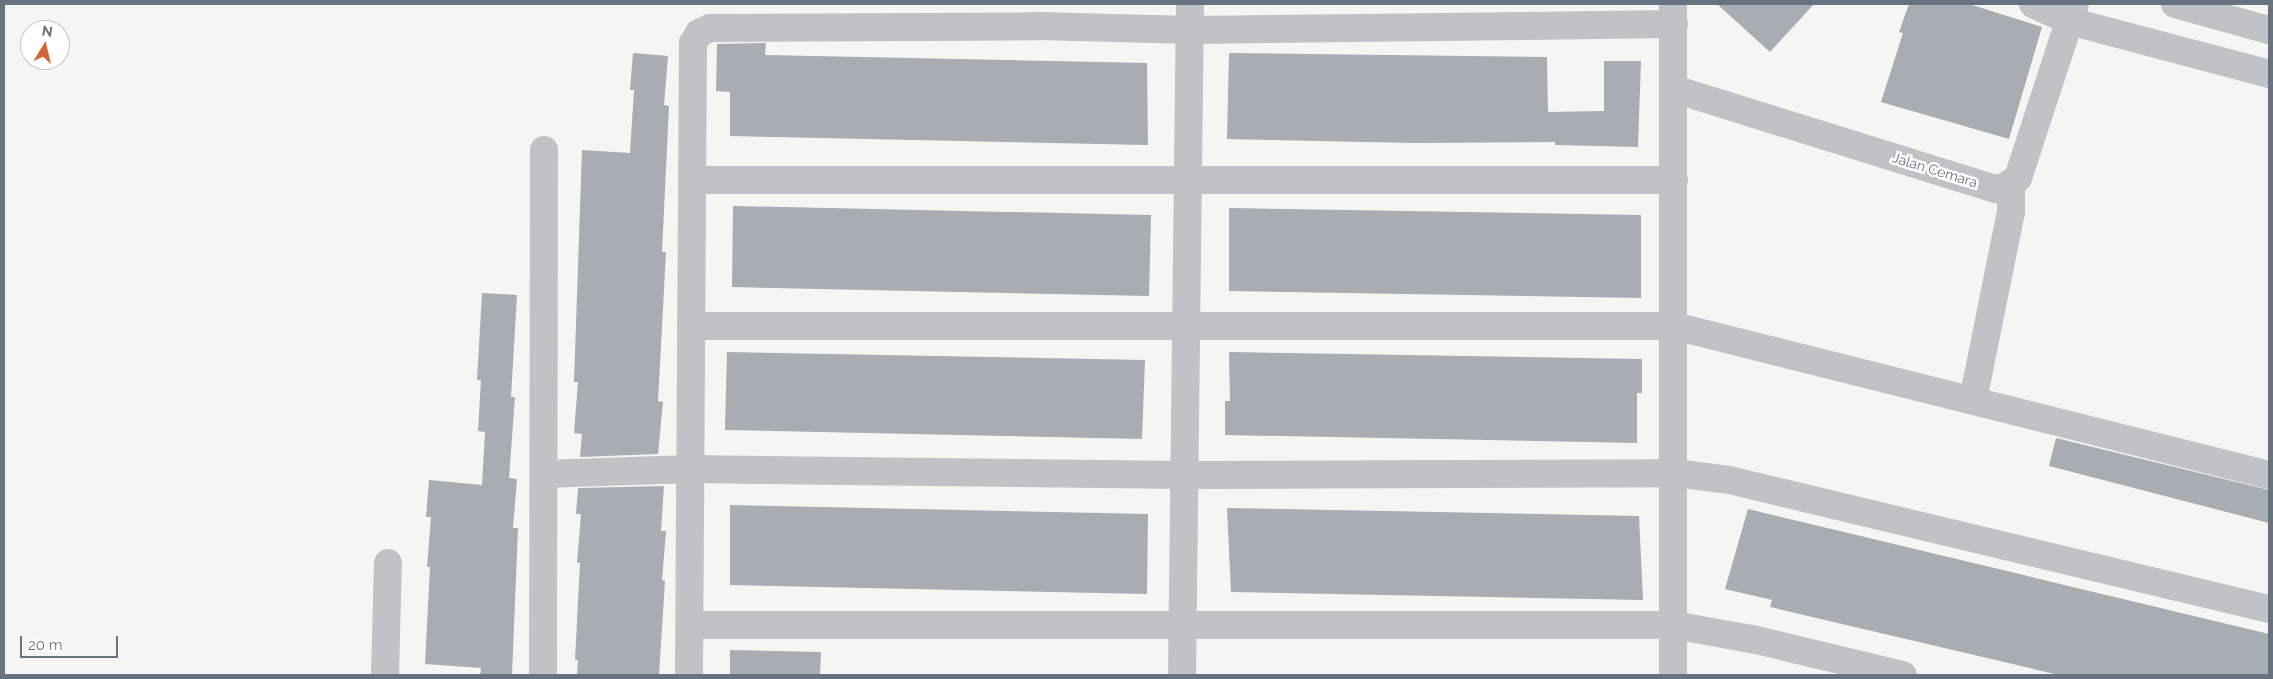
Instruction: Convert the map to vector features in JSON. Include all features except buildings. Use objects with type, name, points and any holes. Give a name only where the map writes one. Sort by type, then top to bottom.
[{"type":"street","points":[[2033,4],[2072,12],[2269,74]]},
{"type":"street","points":[[2175,4],[2269,30]]},
{"type":"street","points":[[1973,400],[2011,212],[2011,185],[2022,168],[2072,12]]},
{"type":"street","points":[[689,675],[693,43],[699,33],[710,28],[1038,26],[1190,17],[1673,14],[1675,472],[1673,675]]},
{"type":"street","points":[[1182,675],[1184,327],[1190,17]]},
{"type":"street","name":"Jalan Cemara","points":[[1674,89],[1996,189],[2011,185]]},
{"type":"street","points":[[543,675],[544,150]]},
{"type":"street","points":[[692,180],[1674,180]]},
{"type":"street","points":[[691,326],[1674,326],[2269,475]]},
{"type":"street","points":[[544,474],[690,469],[1184,475],[1675,472],[1729,480],[2269,609]]},
{"type":"street","points":[[385,675],[388,564]]},
{"type":"street","points":[[690,625],[1673,625],[1756,640],[1903,675]]}]
